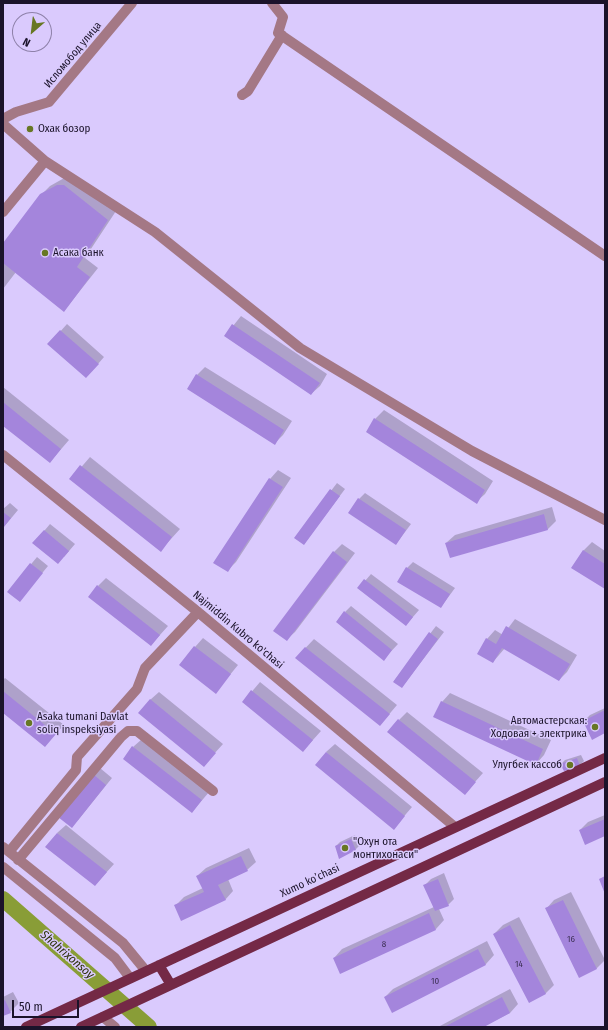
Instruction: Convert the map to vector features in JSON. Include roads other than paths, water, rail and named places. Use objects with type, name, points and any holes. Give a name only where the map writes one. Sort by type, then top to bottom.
[{"type":"main road","name":"Xumo ko’chasi","points":[[26,1027],[605,758]]},
{"type":"main road","points":[[81,1027],[605,782]]},
{"type":"main road","points":[[159,965],[171,985]]},
{"type":"street","name":"Исломобод улица","points":[[3,119],[16,112],[49,102],[132,3]]},
{"type":"street","points":[[272,3],[283,17],[278,33],[605,256]]},
{"type":"street","points":[[242,95],[248,91],[282,35]]},
{"type":"street","points":[[3,124],[45,161],[155,232],[300,348],[472,451],[605,520]]},
{"type":"street","points":[[3,212],[45,161]]},
{"type":"street","name":"Najmiddin Kubro ko'chasi","points":[[3,455],[198,612],[455,827]]},
{"type":"street","points":[[146,971],[123,943],[6,850],[76,770],[77,757],[137,688],[145,668],[198,612]]},
{"type":"street","points":[[18,860],[121,737],[128,731],[137,731],[213,791]]},
{"type":"street","points":[[3,867],[115,958],[130,978]]},
{"type":"street","points":[[103,1017],[115,1027]]},
{"type":"waterway","name":"Shahrixonsoy","points":[[3,899],[149,1027]]},
{"type":"place","name":"Охак бозор","points":[[30,129]]},
{"type":"place","name":"Асака банк","points":[[45,253]]},
{"type":"place","name":"Asaka tumani Davlat soliq inspeksiyasi","points":[[29,723]]},
{"type":"place","name":"Автомастерская: Ходовая + электрика","points":[[595,727]]},
{"type":"place","name":"Улугбек кассоб","points":[[570,765]]},
{"type":"place","name":"\"Охун ота монтихонаси\"","points":[[345,848]]}]
